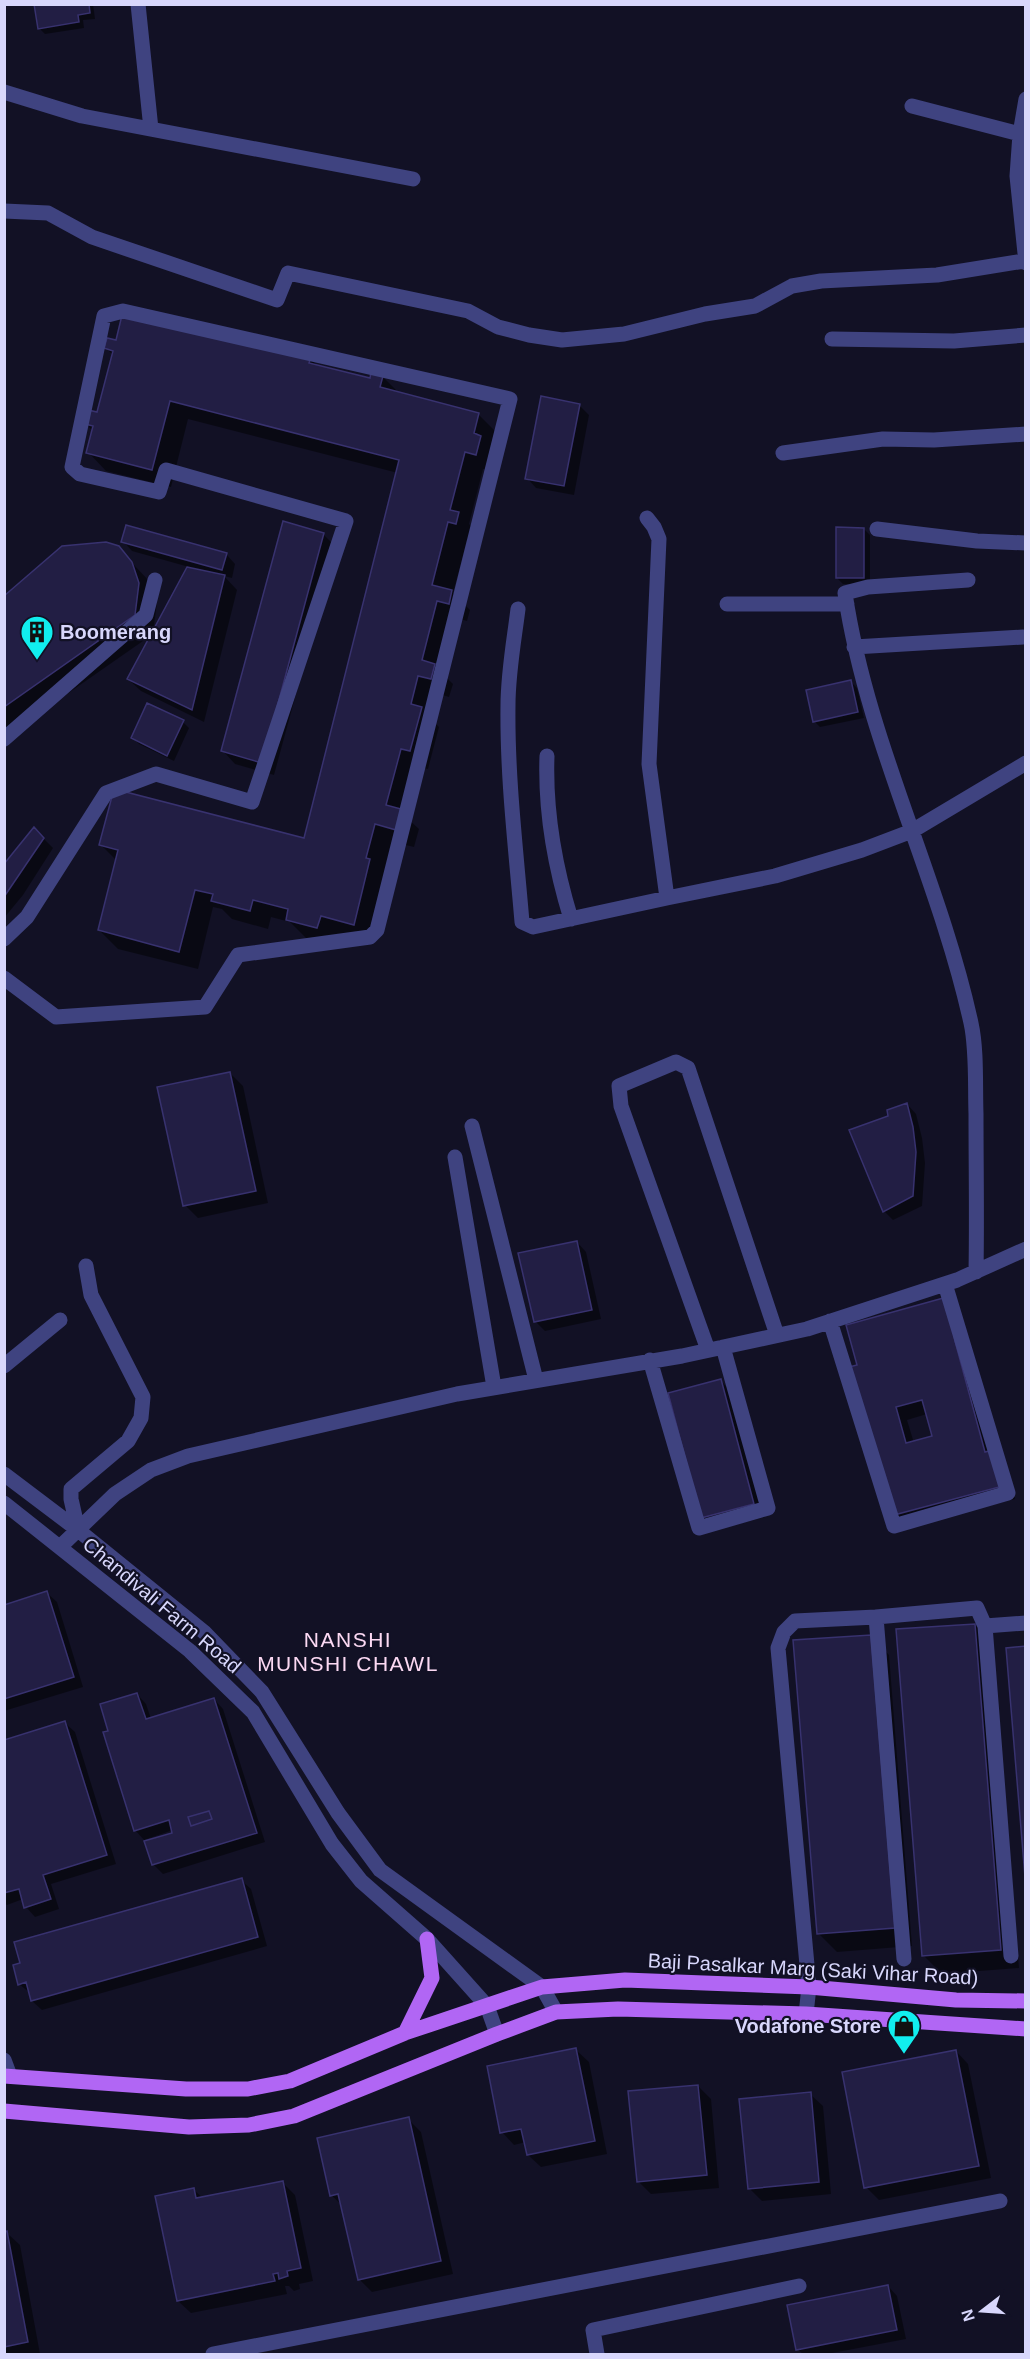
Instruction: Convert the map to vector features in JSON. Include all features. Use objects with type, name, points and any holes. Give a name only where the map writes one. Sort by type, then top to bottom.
[{"type":"main road","points":[[405,2033],[432,1978],[427,1939]]},
{"type":"main road","name":"Baji Pasalkar Marg (Saki Vihar Road)","points":[[7,2076],[186,2089],[248,2089],[290,2081],[405,2033],[542,1986],[625,1980],[809,1987],[956,2000],[1026,2001]]},
{"type":"main road","points":[[4,2111],[189,2127],[249,2125],[294,2115],[556,2012],[618,2009],[806,2014],[1026,2029]]},
{"type":"street","points":[[138,4],[151,129]]},
{"type":"street","points":[[4,92],[82,116],[413,179]]},
{"type":"street","points":[[4,211],[48,213],[92,237],[277,300],[288,273],[468,311],[498,327],[529,335],[562,340],[624,334],[705,314],[755,306],[792,286],[821,281],[937,275],[1025,262],[1017,176],[1020,134],[1026,99]]},
{"type":"street","points":[[912,106],[1020,134]]},
{"type":"street","points":[[4,939],[27,917],[106,793],[156,774],[252,802],[346,521],[166,470],[159,492],[80,474],[72,467],[104,316],[123,311],[510,399],[377,930],[370,937],[238,955],[205,1007],[56,1017],[4,978]]},
{"type":"street","points":[[832,339],[954,341],[1026,335]]},
{"type":"street","points":[[783,453],[883,439],[934,440],[1026,434]]},
{"type":"street","points":[[647,518],[659,539],[649,764],[667,898]]},
{"type":"street","points":[[877,528],[977,541],[1026,543]]},
{"type":"street","points":[[4,739],[146,615],[155,580]]},
{"type":"street","points":[[968,580],[868,587],[845,593],[854,647],[912,831],[929,876],[972,1026],[975,1089],[976,1272]]},
{"type":"street","points":[[727,604],[847,604]]},
{"type":"street","points":[[518,609],[508,706],[512,798],[522,922],[533,927],[775,876],[862,850],[912,831],[1026,763]]},
{"type":"street","points":[[854,647],[1023,637]]},
{"type":"street","points":[[547,756],[546,787],[556,857],[571,919]]},
{"type":"street","points":[[650,1360],[699,1528],[768,1508],[716,1348],[621,1106],[619,1086],[676,1062],[688,1068],[777,1335]]},
{"type":"street","points":[[472,1126],[536,1380]]},
{"type":"street","points":[[455,1157],[494,1387]]},
{"type":"street","points":[[61,1546],[115,1494],[151,1470],[188,1456],[494,1387],[777,1335],[830,1321],[945,1284],[1026,1249]]},
{"type":"street","points":[[78,1530],[71,1489],[128,1441],[141,1418],[143,1397],[91,1295],[86,1266]]},
{"type":"street","points":[[830,1321],[894,1526],[1008,1493],[945,1284]]},
{"type":"street","points":[[4,1366],[60,1320]]},
{"type":"street","points":[[4,1474],[78,1530],[204,1632],[262,1692],[338,1813],[380,1870],[542,1986],[556,2012]]},
{"type":"street","name":"Chandivali Farm Road","points":[[4,1503],[61,1546],[190,1651],[253,1712],[332,1844],[361,1881],[427,1939],[487,2006],[497,2034]]},
{"type":"street","points":[[806,2014],[809,1987],[778,1648],[784,1632],[795,1621],[977,1608],[985,1626],[1011,1956]]},
{"type":"street","points":[[876,1617],[904,1959]]},
{"type":"street","points":[[985,1626],[1026,1623]]},
{"type":"street","points":[[274,1748],[290,1738]]},
{"type":"street","points":[[4,2060],[7,2076]]},
{"type":"street","points":[[213,2355],[1000,2201]]},
{"type":"street","points":[[597,2355],[593,2330],[799,2286]]},
{"type":"building","points":[[34,4],[89,4],[90,13],[78,15],[79,22],[38,29]]},
{"type":"building","points":[[123,311],[311,357],[309,363],[370,378],[371,372],[383,376],[380,387],[479,413],[474,433],[481,436],[476,455],[465,452],[450,510],[459,512],[456,524],[448,522],[432,585],[452,590],[449,604],[437,601],[422,660],[435,664],[431,679],[418,676],[411,704],[422,707],[410,751],[401,749],[386,805],[401,809],[396,830],[375,824],[366,858],[370,859],[354,925],[321,916],[317,928],[286,920],[288,909],[253,900],[250,911],[211,901],[213,894],[195,890],[179,952],[98,930],[118,850],[99,845],[114,789],[304,838],[399,460],[170,401],[152,470],[86,453],[93,426],[85,424],[88,410],[97,412],[113,351],[104,348],[107,338],[116,340]]},
{"type":"building","points":[[541,396],[580,404],[564,486],[525,479]]},
{"type":"building","points":[[283,521],[324,533],[262,763],[221,751]]},
{"type":"building","points":[[126,525],[227,553],[222,570],[121,542]]},
{"type":"building","points":[[836,527],[864,528],[864,578],[836,578]]},
{"type":"building","name":"Boomerang","points":[[106,542],[119,546],[132,562],[139,583],[135,615],[4,707],[4,596],[62,546]]},
{"type":"building","points":[[187,567],[225,575],[192,710],[127,679]]},
{"type":"building","points":[[851,680],[858,712],[813,722],[806,690]]},
{"type":"building","points":[[147,703],[184,720],[167,756],[131,738]]},
{"type":"building","points":[[34,827],[44,838],[4,897],[4,864]]},
{"type":"building","points":[[230,1072],[256,1191],[183,1206],[157,1087]]},
{"type":"building","points":[[907,1103],[916,1152],[913,1196],[883,1212],[849,1130],[888,1116],[887,1110]]},
{"type":"building","points":[[577,1241],[592,1310],[534,1322],[518,1253]]},
{"type":"building","points":[[947,1297],[955,1341],[985,1452],[993,1450],[1003,1486],[894,1515],[849,1367],[857,1365],[846,1325]],"holes":[[[922,1400],[932,1436],[906,1443],[896,1407]]]},
{"type":"building","points":[[721,1379],[754,1504],[701,1518],[668,1393]]},
{"type":"building","points":[[47,1591],[74,1677],[4,1699],[4,1605]]},
{"type":"building","points":[[975,1624],[1001,1950],[922,1956],[896,1629]]},
{"type":"building","points":[[871,1635],[895,1928],[817,1934],[793,1640]]},
{"type":"building","points":[[1026,1646],[1026,1889],[1006,1648]]},
{"type":"building","points":[[137,1693],[146,1719],[214,1698],[257,1833],[152,1865],[144,1841],[172,1833],[169,1820],[134,1831],[103,1732],[108,1731],[100,1704]],"holes":[[[209,1811],[212,1819],[191,1826],[188,1817]]]},
{"type":"building","points":[[65,1721],[107,1855],[43,1875],[51,1899],[24,1908],[19,1889],[4,1893],[4,1740]]},
{"type":"building","points":[[209,1811],[212,1819],[191,1826],[188,1817]]},
{"type":"building","points":[[242,1878],[258,1937],[31,2001],[26,1982],[18,1985],[13,1965],[20,1963],[14,1942]]},
{"type":"building","points":[[576,2048],[595,2141],[527,2155],[521,2129],[500,2133],[487,2066]]},
{"type":"building","points":[[956,2050],[979,2166],[864,2188],[842,2072]]},
{"type":"building","points":[[698,2085],[707,2175],[637,2182],[628,2091]]},
{"type":"building","points":[[811,2092],[819,2182],[748,2189],[739,2099]]},
{"type":"building","points":[[409,2117],[441,2261],[358,2280],[338,2194],[330,2196],[317,2138]]},
{"type":"building","points":[[283,2181],[301,2268],[287,2271],[288,2276],[279,2279],[278,2273],[273,2274],[275,2281],[177,2301],[155,2196],[194,2188],[196,2198]]},
{"type":"building","points":[[7,2231],[28,2342],[4,2347],[4,2232]]},
{"type":"building","points":[[888,2285],[897,2330],[796,2350],[787,2305]]},
{"type":"place","name":"Boomerang","points":[[37,661]]},
{"type":"place","name":"Vodafone Store","points":[[904,2055]]},
{"type":"district","name":"NANSHI MUNSHI CHAWL","points":[[348,1652]]}]
